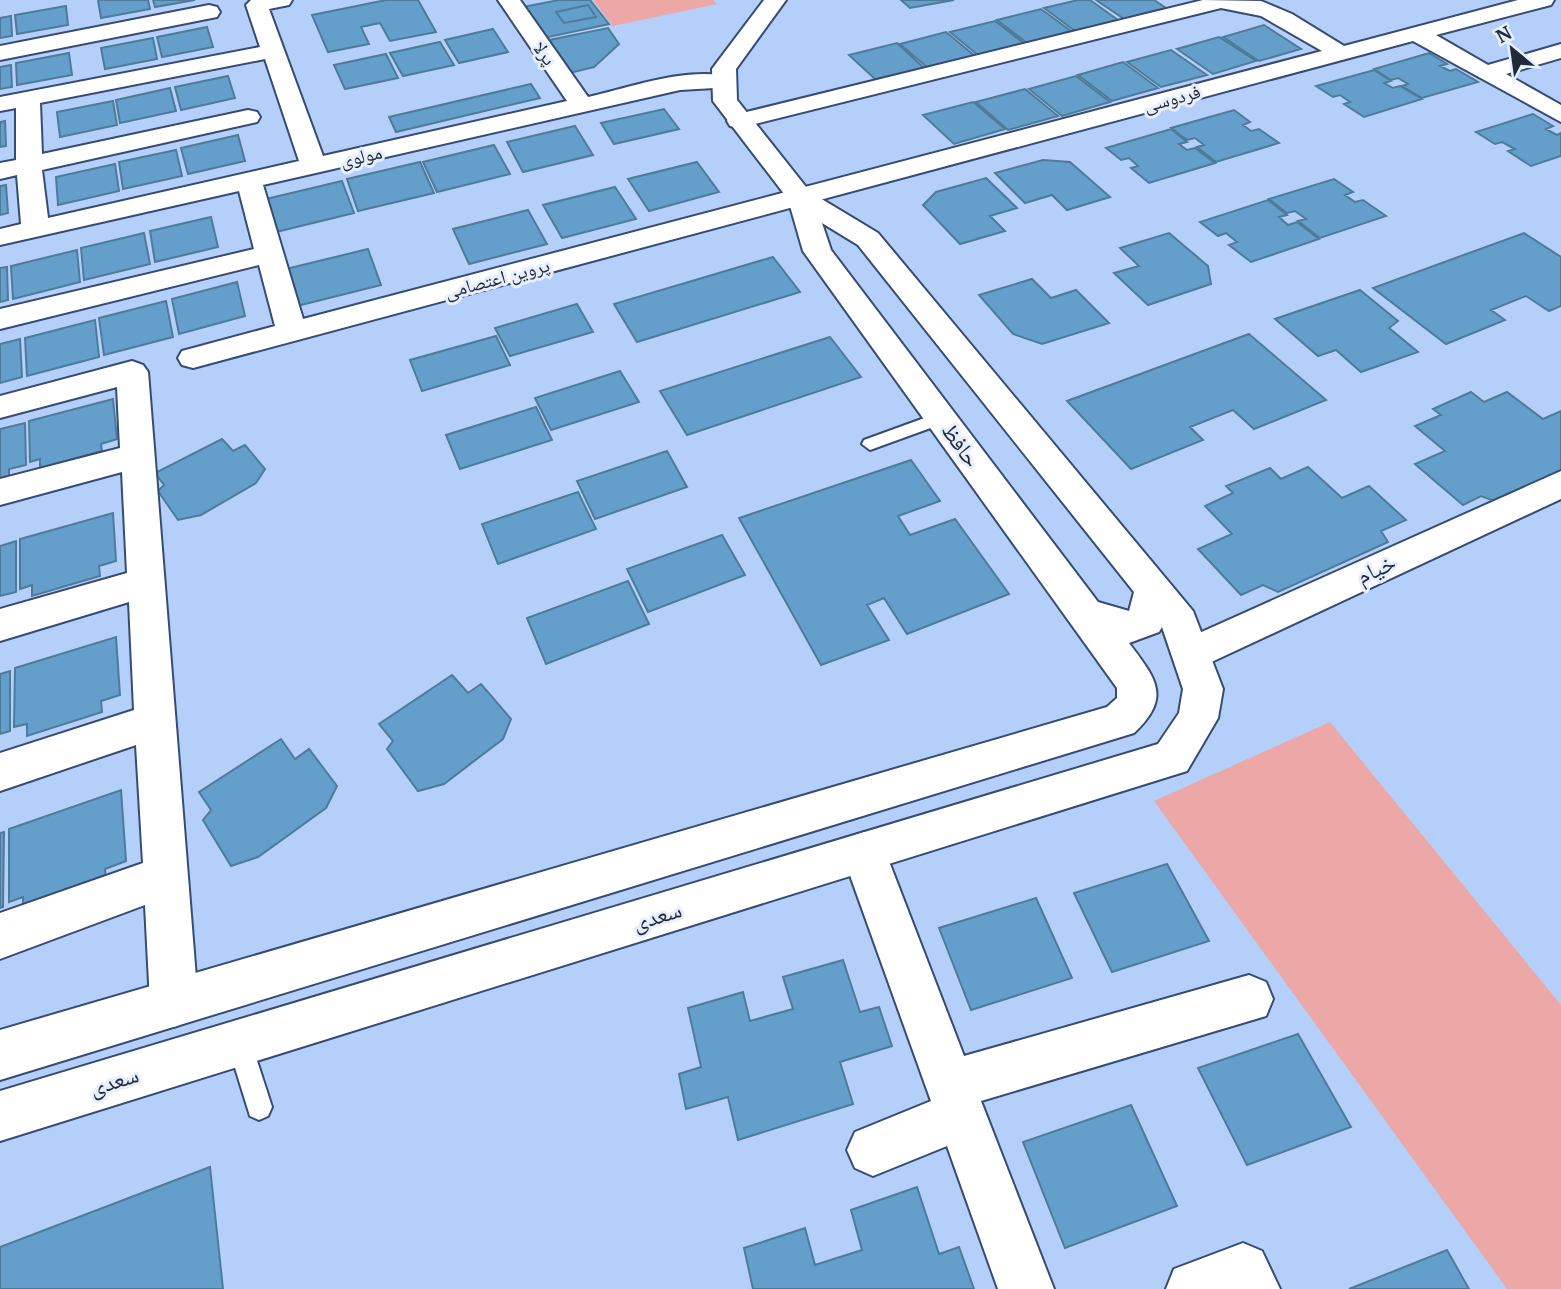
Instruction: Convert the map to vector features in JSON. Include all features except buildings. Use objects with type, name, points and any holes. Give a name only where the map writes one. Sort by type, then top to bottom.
[{"type":"street","points":[[281,0],[257,5],[314,166]]},
{"type":"street","name":"پرلا","points":[[509,0],[582,106]]},
{"type":"street","points":[[724,82],[724,69],[775,0]]},
{"type":"street","name":"فردوسی","points":[[801,198],[1543,0]]},
{"type":"street","points":[[739,121],[1221,2],[1243,2],[1268,10],[1340,53]]},
{"type":"street","points":[[0,53],[87,24],[209,12]]},
{"type":"street","points":[[87,24],[98,85]]},
{"type":"street","points":[[1415,33],[1561,115]]},
{"type":"street","points":[[0,104],[273,51]]},
{"type":"street","points":[[1485,73],[1561,51]]},
{"type":"street","name":"مولوی","points":[[0,237],[680,83],[724,82]]},
{"type":"street","name":"حافظ","points":[[724,82],[725,101],[801,198],[868,239],[1153,590],[1185,638]]},
{"type":"street","points":[[28,99],[29,165],[35,229]]},
{"type":"street","points":[[0,171],[248,117]]},
{"type":"street","points":[[248,181],[292,332]]},
{"type":"street","name":"حافظ","points":[[801,198],[817,251],[1137,684]]},
{"type":"street","name":"پروین اعتصامی","points":[[193,358],[801,198]]},
{"type":"street","points":[[817,251],[829,240],[845,235],[868,239]]},
{"type":"street","points":[[0,319],[269,254]]},
{"type":"street","points":[[0,407],[132,372],[174,1003]]},
{"type":"street","points":[[0,492],[138,455]]},
{"type":"street","name":"خیام","points":[[1137,684],[1185,638],[1561,484]]},
{"type":"street","points":[[0,625],[146,582]]},
{"type":"street","points":[[1084,613],[1126,628],[1146,621],[1153,590]]},
{"type":"street","name":"سعدی","points":[[0,1116],[1172,758],[1198,718],[1203,689],[1185,638]]},
{"type":"street","points":[[0,1055],[1120,721],[1137,705],[1137,684]]},
{"type":"street","points":[[0,772],[156,721]]},
{"type":"street","points":[[864,853],[1026,1289]]},
{"type":"street","points":[[0,936],[166,876]]},
{"type":"street","points":[[873,1150],[956,1100],[1250,999]]},
{"type":"street","points":[[1194,1289],[1243,1270],[1252,1289]]},
{"type":"lane","points":[[870,444],[941,418]]},
{"type":"lane","points":[[239,1042],[259,1107]]},
{"type":"shaded area","points":[[593,0],[713,0],[717,4],[613,26]]},
{"type":"shaded area","points":[[1330,722],[1561,1005],[1561,1289],[1507,1289],[1154,801]]}]
